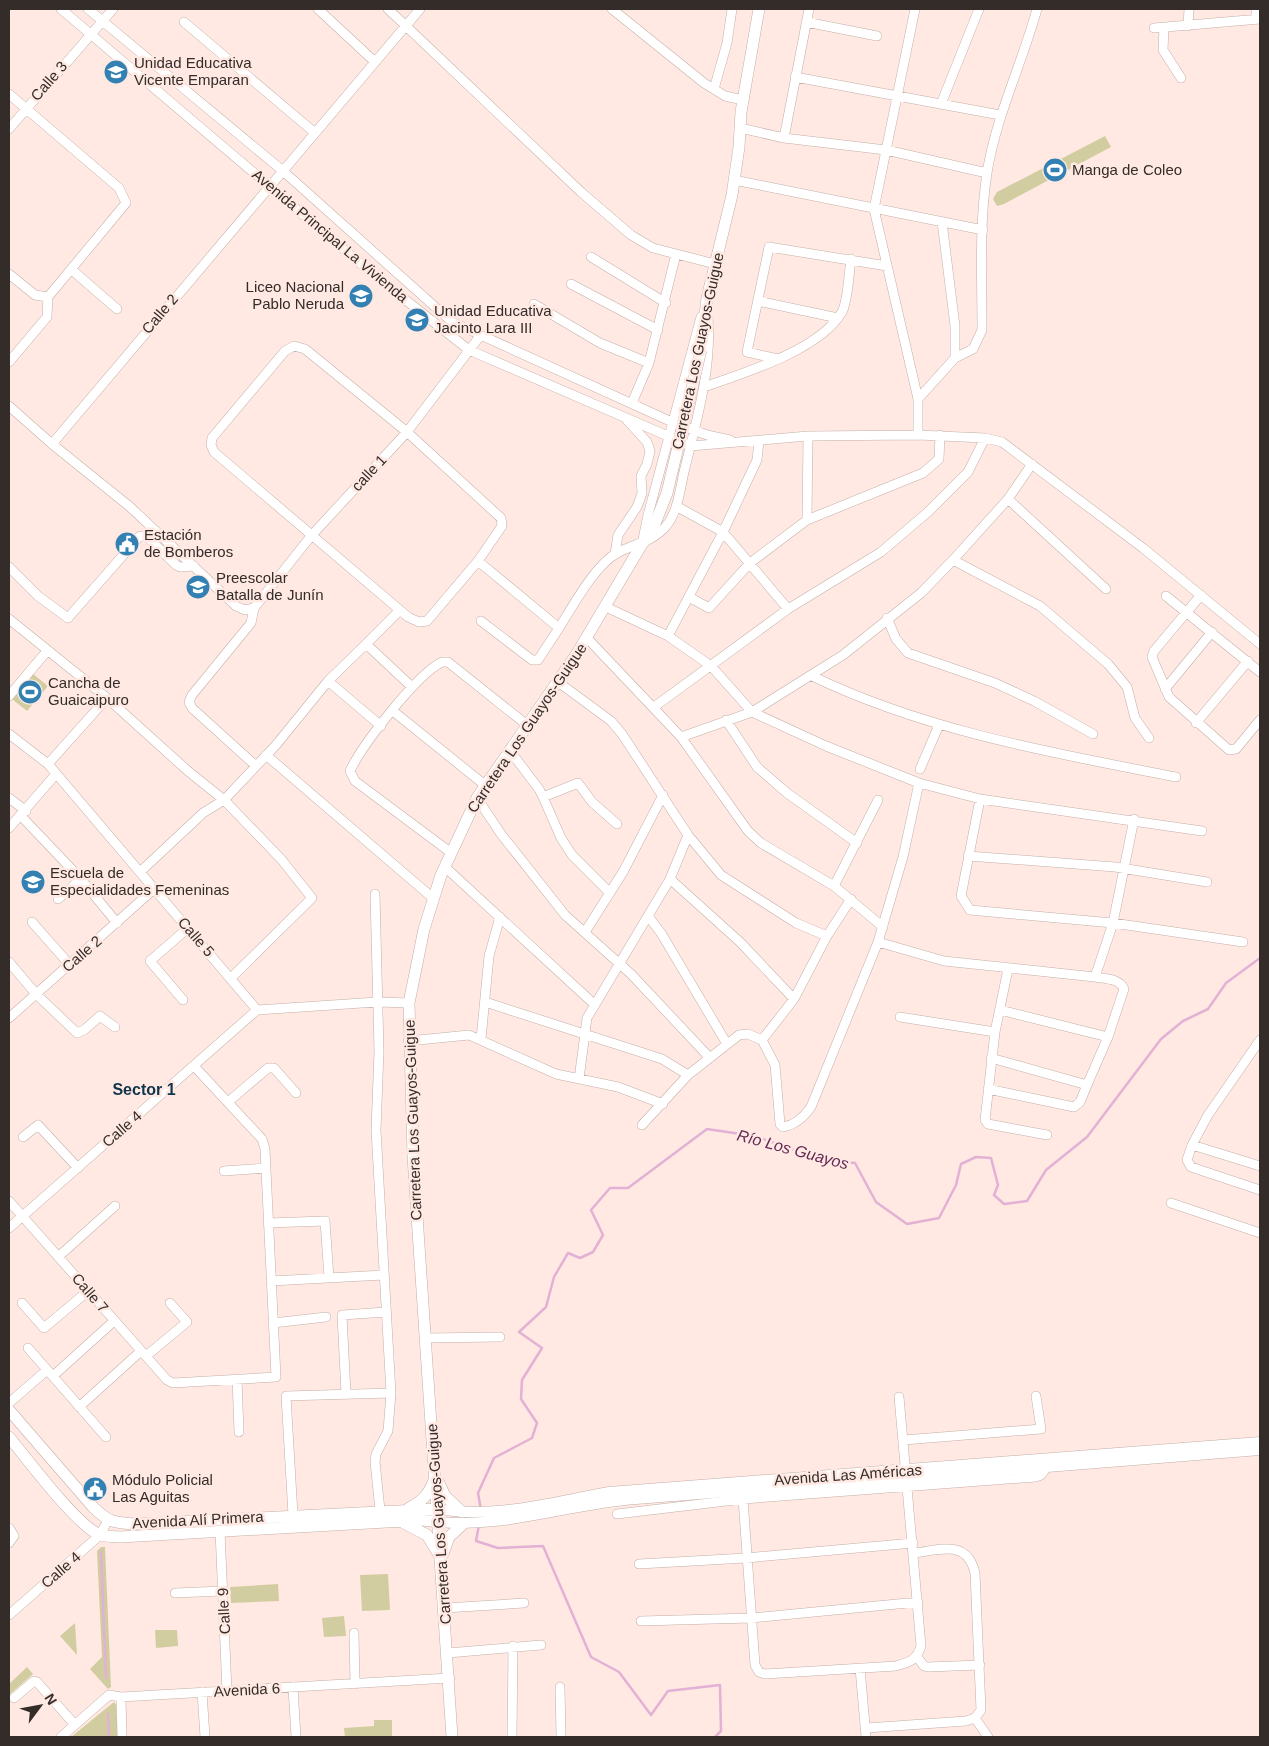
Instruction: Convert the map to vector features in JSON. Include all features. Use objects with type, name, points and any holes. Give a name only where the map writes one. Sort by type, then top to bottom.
[{"type":"main road","name":"Carretera Los Guayos-Guigue","points":[[452,1737],[450,1678],[413,1156],[408,1041],[409,1003],[424,929],[450,852],[478,798],[587,638],[642,544],[651,534],[667,493],[701,350],[707,298],[734,180],[743,100],[759,9]]},
{"type":"main road","points":[[9,1410],[93,1507],[108,1520]]},
{"type":"main road","points":[[9,1437],[77,1516],[100,1535]]},
{"type":"main road","points":[[402,1509],[416,1504],[424,1498],[430,1491],[436,1476]]},
{"type":"main road","points":[[436,1476],[445,1496],[466,1518],[450,1537],[442,1561]]},
{"type":"main road","name":"Avenida Alí Primera","points":[[108,1520],[137,1524],[438,1508]]},
{"type":"main road","name":"Avenida Alí Primera","points":[[100,1535],[120,1537],[396,1521],[422,1520],[439,1522]]},
{"type":"main road","points":[[396,1521],[410,1525],[427,1535],[442,1561]]},
{"type":"street","name":"Avenida Principal La Vivienda","points":[[60,9],[374,275],[469,350],[691,446],[808,436],[940,435],[985,438],[1002,442],[1201,595],[1260,644]]},
{"type":"street","name":"Avenida Principal La Vivienda","points":[[88,9],[283,171],[452,322],[672,422],[694,431],[742,443]]},
{"type":"street","name":"Calle 3","points":[[9,129],[112,9]]},
{"type":"street","points":[[318,9],[375,62]]},
{"type":"street","points":[[388,9],[581,192],[631,235],[653,248],[715,264]]},
{"type":"street","points":[[283,171],[420,9]]},
{"type":"street","points":[[612,9],[714,89],[725,96],[743,100]]},
{"type":"street","points":[[714,89],[728,43],[732,9]]},
{"type":"street","points":[[784,138],[808,9]]},
{"type":"street","points":[[916,9],[874,209],[918,399],[918,435]]},
{"type":"street","points":[[941,104],[979,9]]},
{"type":"street","points":[[918,399],[955,358],[973,348],[982,330],[982,230],[987,173],[1000,115],[1037,9]]},
{"type":"street","points":[[1188,26],[1189,9]]},
{"type":"street","points":[[1154,28],[1258,19],[1256,9]]},
{"type":"street","points":[[184,22],[315,133]]},
{"type":"street","points":[[806,22],[877,36]]},
{"type":"street","points":[[1164,28],[1163,50],[1181,78]]},
{"type":"street","points":[[795,78],[898,95],[1000,115]]},
{"type":"street","points":[[9,94],[119,188],[126,203],[48,297],[47,317],[9,362]]},
{"type":"street","points":[[740,128],[784,138],[886,150],[987,173]]},
{"type":"street","name":"Calle 2","points":[[52,444],[283,171]]},
{"type":"street","points":[[734,180],[982,230]]},
{"type":"street","points":[[942,222],[955,326],[955,358]]},
{"type":"street","points":[[778,359],[747,352],[770,247],[888,266]]},
{"type":"street","points":[[632,403],[649,364],[666,303],[676,254]]},
{"type":"street","points":[[590,257],[666,303]]},
{"type":"street","points":[[704,387],[743,374],[778,359],[808,342],[833,324],[843,310],[851,259]]},
{"type":"street","points":[[72,270],[117,309]]},
{"type":"street","points":[[9,274],[35,295],[48,297]]},
{"type":"street","points":[[571,284],[658,330]]},
{"type":"street","points":[[481,621],[532,660],[538,660],[560,628],[585,585],[615,554],[642,544],[666,526],[676,506],[704,387],[710,338],[707,298]]},
{"type":"street","points":[[642,544],[668,437],[707,298]]},
{"type":"street","points":[[758,301],[838,318]]},
{"type":"street","points":[[534,304],[600,343],[649,364]]},
{"type":"street","name":"calle 1","points":[[256,766],[192,708],[189,702],[192,695],[251,623],[254,608],[312,536],[407,432],[480,336]]},
{"type":"street","points":[[294,346],[305,349],[407,432],[501,518],[502,526],[478,561],[428,621],[419,622],[400,610],[312,536],[214,452],[211,444],[212,438],[285,351],[294,346]]},
{"type":"street","points":[[9,406],[52,444],[129,506],[236,606],[245,610],[254,608]]},
{"type":"street","points":[[615,554],[618,535],[637,507],[642,494],[642,476],[648,464],[650,452],[647,442],[623,415]]},
{"type":"street","points":[[689,597],[709,608],[750,563],[807,520],[924,473],[939,458],[940,435]]},
{"type":"street","points":[[807,520],[808,436]]},
{"type":"street","points":[[654,707],[788,609],[881,552],[928,512],[968,472],[985,438]]},
{"type":"street","points":[[668,636],[723,532],[757,460],[759,441]]},
{"type":"street","points":[[681,737],[752,712],[843,655],[887,618],[921,593],[1008,499],[1032,464]]},
{"type":"street","points":[[1008,499],[1106,589]]},
{"type":"street","points":[[676,506],[723,532],[788,609]]},
{"type":"street","points":[[9,567],[38,596],[68,618],[140,536],[146,536],[176,565],[180,567],[194,566]]},
{"type":"street","points":[[953,560],[1040,606],[1108,664],[1127,687],[1135,718],[1149,738]]},
{"type":"street","points":[[478,561],[560,628]]},
{"type":"street","points":[[1201,595],[1154,651],[1152,657],[1168,697],[1225,749],[1233,751],[1260,720]]},
{"type":"street","points":[[1166,596],[1260,672]]},
{"type":"street","points":[[606,608],[668,636],[711,666],[752,712],[826,746],[919,783],[980,798],[1134,819],[1202,831]]},
{"type":"street","points":[[140,872],[203,813],[224,800],[266,755],[328,681],[400,610]]},
{"type":"street","points":[[887,618],[896,639],[908,653],[995,683],[1034,701],[1093,734]]},
{"type":"street","points":[[9,619],[107,698],[188,771],[224,800],[281,859],[312,898],[231,978]]},
{"type":"street","points":[[1166,689],[1212,632]]},
{"type":"street","points":[[587,638],[681,737],[748,831],[761,843],[834,886],[883,927]]},
{"type":"street","points":[[366,644],[412,687]]},
{"type":"street","points":[[9,696],[47,650]]},
{"type":"street","points":[[1196,722],[1248,661]]},
{"type":"street","points":[[450,852],[355,781],[350,771],[357,757],[412,687],[438,664],[448,662],[527,725]]},
{"type":"street","points":[[812,676],[840,690],[939,725],[1072,757],[1176,777]]},
{"type":"street","points":[[328,681],[381,726]]},
{"type":"street","points":[[558,682],[611,721],[622,734],[664,795],[688,835],[721,875],[796,923],[827,936]]},
{"type":"street","points":[[48,764],[107,698]]},
{"type":"street","points":[[393,711],[486,786]]},
{"type":"street","points":[[726,720],[757,767],[787,793],[857,843]]},
{"type":"street","points":[[920,769],[939,725]]},
{"type":"street","name":"Calle 5","points":[[9,734],[48,764],[257,1010]]},
{"type":"street","points":[[510,751],[539,789],[561,838],[572,855],[610,893]]},
{"type":"street","points":[[266,755],[434,899]]},
{"type":"street","points":[[9,828],[56,774]]},
{"type":"street","points":[[542,797],[578,782],[592,802],[617,824]]},
{"type":"street","points":[[642,1125],[688,1075],[739,1035],[748,1034],[762,1040],[776,1065],[780,1124],[783,1127],[789,1126],[801,1119],[811,1107],[883,927],[903,857],[919,783]]},
{"type":"street","points":[[585,932],[610,893],[664,795]]},
{"type":"street","points":[[9,798],[81,879],[117,923]]},
{"type":"street","points":[[478,798],[501,834],[565,915],[631,974],[710,1058]]},
{"type":"street","points":[[980,798],[961,896],[970,910],[1113,923],[1243,942]]},
{"type":"street","points":[[834,886],[878,800]]},
{"type":"street","points":[[1095,977],[1113,923],[1134,819]]},
{"type":"street","points":[[578,1079],[587,1018],[618,963],[670,879],[688,835]]},
{"type":"street","points":[[968,856],[1124,869],[1207,882]]},
{"type":"street","points":[[445,867],[594,1004]]},
{"type":"street","points":[[58,899],[81,879]]},
{"type":"street","points":[[670,879],[740,942],[794,999]]},
{"type":"street","name":"Calle 2","points":[[9,1018],[154,889]]},
{"type":"street","points":[[375,894],[379,1051],[376,1130],[391,1393],[390,1424],[376,1454],[375,1462],[380,1510]]},
{"type":"street","points":[[762,1040],[794,999],[827,936],[850,899]]},
{"type":"street","points":[[648,916],[661,933],[727,1044]]},
{"type":"street","points":[[481,1039],[489,956],[500,917]]},
{"type":"street","points":[[32,922],[69,964]]},
{"type":"street","points":[[183,1000],[150,960],[188,928]]},
{"type":"street","points":[[878,942],[944,961],[1117,981],[1124,989],[1108,1037],[1080,1102],[1074,1107],[988,1089]]},
{"type":"street","points":[[9,962],[36,994],[77,1033],[84,1030],[100,1016],[115,1027]]},
{"type":"street","points":[[1008,969],[995,1032],[984,1115],[986,1122],[1046,1135]]},
{"type":"street","points":[[257,1010],[377,1002],[409,1003]]},
{"type":"street","points":[[484,1002],[585,1036],[662,1059],[688,1075]]},
{"type":"street","name":"Calle 4","points":[[9,1228],[257,1010]]},
{"type":"street","points":[[1000,1010],[1108,1037]]},
{"type":"street","points":[[900,1017],[995,1032]]},
{"type":"street","points":[[408,1041],[454,1035],[470,1035],[556,1074],[618,1086],[663,1104]]},
{"type":"street","points":[[1260,1040],[1208,1115],[1192,1145],[1187,1160],[1190,1167],[1260,1190]]},
{"type":"street","points":[[991,1058],[1087,1086]]},
{"type":"street","points":[[194,1066],[262,1139],[266,1168],[276,1377],[237,1379],[239,1432]]},
{"type":"street","points":[[228,1102],[268,1068],[274,1068],[296,1093]]},
{"type":"street","points":[[23,1137],[38,1125],[78,1168]]},
{"type":"street","points":[[1192,1145],[1260,1166]]},
{"type":"street","points":[[224,1171],[266,1168]]},
{"type":"street","name":"Calle 7","points":[[9,1201],[167,1380],[173,1383],[237,1379]]},
{"type":"street","points":[[1171,1204],[1260,1233]]},
{"type":"street","points":[[58,1257],[115,1206]]},
{"type":"street","points":[[268,1223],[325,1220],[328,1278]]},
{"type":"street","points":[[271,1281],[384,1275]]},
{"type":"street","points":[[22,1303],[44,1328],[88,1291]]},
{"type":"street","points":[[79,1407],[187,1322],[170,1303]]},
{"type":"street","points":[[346,1394],[342,1315],[386,1312]]},
{"type":"street","points":[[273,1323],[326,1317]]},
{"type":"street","points":[[9,1403],[50,1373],[114,1321]]},
{"type":"street","points":[[426,1338],[500,1337]]},
{"type":"street","points":[[28,1348],[106,1437]]},
{"type":"street","points":[[293,1516],[286,1396],[391,1393]]},
{"type":"street","points":[[904,1440],[1041,1429],[1036,1396]]},
{"type":"street","points":[[743,1499],[755,1665],[759,1672],[765,1674],[896,1666],[912,1662],[918,1657],[921,1646],[908,1478],[899,1397]]},
{"type":"street","name":"Avenida Las Américas","points":[[908,1478],[1260,1442]]},
{"type":"street","name":"Avenida Las Américas","points":[[439,1522],[511,1515],[534,1508],[609,1492],[908,1478],[1260,1450]]},
{"type":"street","points":[[617,1514],[908,1478]]},
{"type":"street","name":"Avenida Las Américas","points":[[438,1508],[466,1518]]},
{"type":"street","name":"Calle 4","points":[[9,1616],[100,1535],[108,1520]]},
{"type":"street","points":[[9,1528],[14,1536],[9,1543]]},
{"type":"street","name":"Calle 9","points":[[220,1531],[223,1591],[228,1610],[227,1691]]},
{"type":"street","points":[[639,1564],[746,1558],[913,1542]]},
{"type":"street","points":[[860,1668],[866,1733],[966,1721],[975,1718],[981,1710],[975,1573],[972,1560],[964,1552],[955,1549],[914,1552]]},
{"type":"street","points":[[175,1593],[223,1591]]},
{"type":"street","points":[[640,1621],[751,1618],[918,1602]]},
{"type":"street","points":[[445,1608],[524,1603]]},
{"type":"street","points":[[354,1633],[355,1684]]},
{"type":"street","points":[[448,1653],[541,1645]]},
{"type":"street","points":[[512,1737],[513,1646]]},
{"type":"street","points":[[918,1657],[924,1666],[928,1667],[980,1665]]},
{"type":"street","name":"Avenida 6","points":[[62,1737],[109,1695],[121,1697],[355,1684],[381,1685],[450,1678]]},
{"type":"street","points":[[14,1698],[34,1681],[37,1682],[76,1725]]},
{"type":"street","points":[[293,1687],[296,1737]]},
{"type":"street","points":[[560,1688],[561,1737]]},
{"type":"street","points":[[202,1692],[205,1737]]},
{"type":"street","points":[[121,1697],[122,1737]]},
{"type":"street","points":[[975,1718],[988,1737]]},
{"type":"shaded area","name":"Manga de Coleo","points":[[1105,136],[1111,147],[997,206],[993,199],[997,192]]},
{"type":"shaded area","name":"Cancha de Guaicaipuro","points":[[33,674],[48,686],[27,711],[12,699]]},
{"type":"shaded area","points":[[101,1547],[105,1547],[111,1687],[108,1689],[90,1669],[102,1657],[97,1551]]},
{"type":"shaded area","points":[[388,1574],[390,1610],[362,1611],[360,1575]]},
{"type":"shaded area","points":[[278,1584],[279,1601],[231,1603],[230,1587]]},
{"type":"shaded area","points":[[344,1616],[346,1636],[324,1637],[322,1618]]},
{"type":"shaded area","points":[[75,1623],[77,1655],[60,1636]]},
{"type":"shaded area","points":[[155,1630],[177,1630],[178,1646],[156,1648]]},
{"type":"shaded area","points":[[27,1667],[33,1674],[9,1695],[9,1684]]},
{"type":"shaded area","points":[[114,1702],[116,1705],[118,1737],[71,1737]]},
{"type":"shaded area","points":[[374,1720],[392,1720],[392,1737],[345,1737],[344,1728],[374,1726]]},
{"type":"waterway","name":"Río Los Guayos","points":[[481,1510],[478,1493],[494,1458],[532,1438],[537,1423],[521,1399],[522,1380],[542,1348],[519,1332],[546,1307],[554,1277],[568,1253],[580,1258],[593,1252],[603,1235],[591,1210],[610,1188],[628,1188],[707,1129],[754,1136],[827,1161],[855,1163],[876,1202],[907,1224],[939,1218],[956,1185],[961,1164],[976,1157],[991,1158],[998,1185],[994,1195],[1004,1204],[1027,1201],[1046,1170],[1087,1137],[1161,1039],[1183,1021],[1208,1009],[1226,983],[1260,958]]},
{"type":"waterway","name":"Río Los Guayos","points":[[479,1525],[476,1541],[498,1548],[543,1546],[591,1657],[619,1672],[651,1715],[668,1691],[720,1685],[721,1731],[715,1737]]},
{"type":"waterway","points":[[101,1552],[106,1678]]},
{"type":"waterway","points":[[108,1714],[109,1737]]},
{"type":"place","name":"Unidad Educativa Vicente Emparan","points":[[116,72]]},
{"type":"place","name":"Manga de Coleo","points":[[1055,170]]},
{"type":"place","name":"Liceo Nacional Pablo Neruda","points":[[361,296]]},
{"type":"place","name":"Unidad Educativa Jacinto Lara III","points":[[417,320]]},
{"type":"place","name":"Estación de Bomberos","points":[[127,544]]},
{"type":"place","name":"Preescolar Batalla de Junín","points":[[198,587]]},
{"type":"place","name":"Cancha de Guaicaipuro","points":[[30,692]]},
{"type":"place","name":"Escuela de Especialidades Femeninas","points":[[33,882]]},
{"type":"place","name":"Módulo Policial Las Aguitas","points":[[95,1489]]},
{"type":"district","name":"Sector 1","points":[[144,1089]]}]
